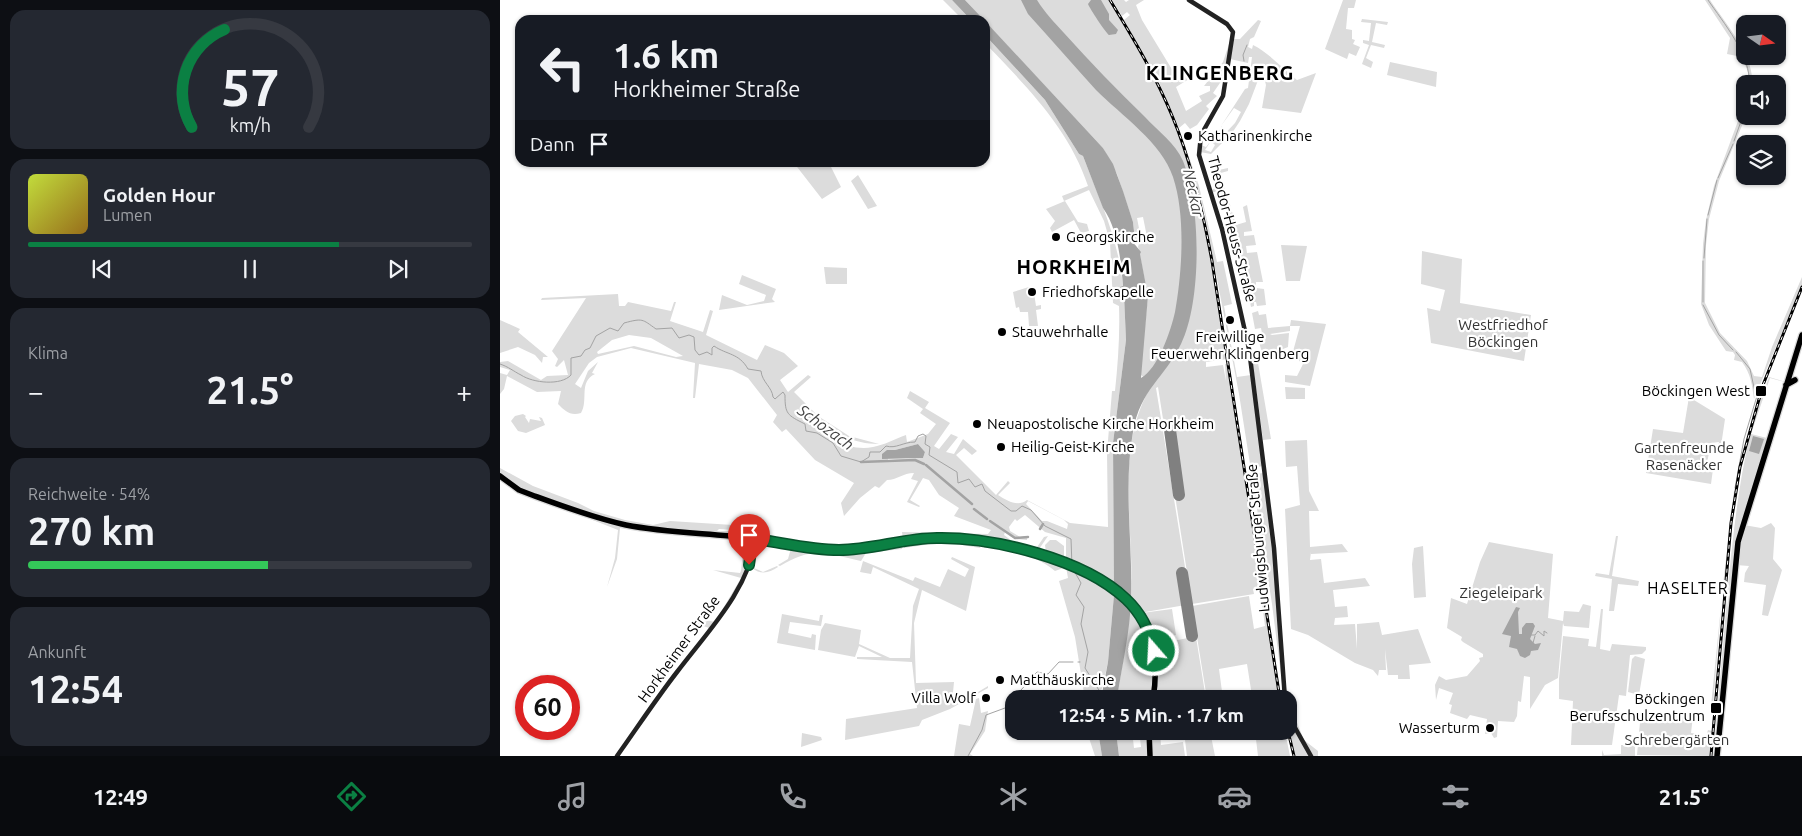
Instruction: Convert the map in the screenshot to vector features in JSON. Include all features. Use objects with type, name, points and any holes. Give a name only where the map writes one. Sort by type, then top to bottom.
[{"type":"main road","name":"Theodor-Heuss-Straße","points":[[1190,0],[1232,29],[1223,96],[1201,135],[1198,155],[1230,263],[1253,374]]},
{"type":"main road","points":[[1717,756],[1737,548],[1802,335]]},
{"type":"main road","name":"Ludwigsburger Straße","points":[[1253,374],[1274,548],[1284,690]]},
{"type":"main road","points":[[1786,385],[1795,380]]},
{"type":"main road","points":[[500,476],[526,493],[620,523],[743,537],[754,542],[792,545],[821,550],[851,550],[913,540],[953,538],[1002,546],[1063,563],[1100,580],[1120,594],[1135,608],[1147,629],[1155,653],[1156,674],[1154,690]]},
{"type":"main road","name":"Horkheimer Straße","points":[[617,756],[663,691],[715,625],[748,568],[754,542]]},
{"type":"main road","points":[[1297,732],[1310,756]]},
{"type":"main road","points":[[1149,740],[1150,756]]},
{"type":"green space","points":[[943,0],[952,0],[966,15],[958,15]]},
{"type":"green space","points":[[965,0],[1109,0],[1146,64],[1171,115],[1188,160],[1196,188],[1214,273],[1227,359],[1206,362],[1206,367],[1223,365],[1226,381],[1225,364],[1227,364],[1278,690],[1251,690],[1247,664],[1219,669],[1222,690],[1206,690],[1192,606],[1249,596],[1254,629],[1265,626],[1261,596],[1257,588],[1253,589],[1254,594],[1192,604],[1158,387],[1156,388],[1191,604],[1134,614],[1172,609],[1176,635],[1172,636],[1173,641],[1188,638],[1184,607],[1191,606],[1205,690],[1156,690],[1159,671],[1154,643],[1151,644],[1153,663],[1152,690],[1118,690],[1131,597],[1129,461],[1140,409],[1152,385],[1140,374],[1148,296],[1133,222],[1117,174],[1103,148],[990,27],[990,15],[979,15]],"holes":[[[1143,217],[1148,242],[1142,244],[1137,218]]]},
{"type":"green space","points":[[1112,0],[1124,0],[1126,2],[1129,0],[1144,0],[1136,5],[1142,20],[1179,81],[1187,75],[1189,79],[1176,87],[1186,111],[1202,101],[1199,96],[1210,91],[1210,86],[1204,86],[1223,62],[1230,41],[1225,81],[1222,80],[1213,93],[1217,96],[1206,106],[1209,109],[1197,125],[1190,129],[1185,123],[1179,128],[1158,80],[1124,20],[1130,15],[1127,12],[1122,16]]},
{"type":"green space","points":[[1343,0],[1356,0],[1354,8],[1348,8],[1346,29],[1352,30],[1352,39],[1355,40],[1353,44],[1360,47],[1356,56],[1349,53],[1347,59],[1325,49]]},
{"type":"green space","points":[[1705,0],[1710,0],[1736,37],[1736,56],[1727,54],[1730,38]]},
{"type":"green space","points":[[1362,19],[1388,22],[1387,25],[1376,23],[1372,42],[1385,45],[1384,48],[1371,45],[1366,58],[1373,62],[1371,68],[1362,64],[1369,45],[1363,43],[1363,40],[1369,41],[1371,23],[1361,22]]},
{"type":"green space","points":[[1258,20],[1261,21],[1254,37],[1250,39],[1248,47],[1252,49],[1253,45],[1259,48],[1297,80],[1316,73],[1301,113],[1262,108],[1266,85],[1263,74],[1260,75],[1249,104],[1232,133],[1225,136],[1224,141],[1211,154],[1200,152],[1201,145],[1206,147],[1210,142],[1209,139],[1211,141],[1205,150],[1211,152],[1215,145],[1212,142],[1215,138],[1219,140],[1235,123],[1241,112],[1234,108],[1221,126],[1245,89],[1248,88],[1252,57],[1249,57],[1248,63],[1230,59],[1234,39],[1240,39]]},
{"type":"green space","points":[[990,40],[1045,100],[1079,154],[1083,156],[1113,237],[1121,270],[1123,287],[1120,287],[1121,295],[1124,295],[1126,340],[1113,443],[1114,595],[1108,662],[1101,690],[1084,690],[1075,637],[1059,581],[1068,578],[1066,567],[1055,571],[1030,556],[1021,553],[984,548],[985,544],[1066,562],[1066,538],[1045,532],[1025,515],[1017,521],[1015,519],[1009,527],[1010,531],[1020,537],[1027,536],[1027,540],[1015,539],[1005,532],[1004,535],[1020,547],[1035,550],[1044,537],[1048,536],[1037,552],[975,538],[944,536],[903,540],[902,532],[988,534],[991,530],[954,516],[959,508],[939,495],[929,480],[923,478],[910,500],[920,506],[907,502],[918,481],[911,479],[914,473],[887,480],[879,488],[875,486],[860,498],[844,516],[841,503],[854,483],[815,460],[786,429],[782,432],[773,422],[777,415],[748,378],[732,370],[699,364],[695,398],[693,398],[695,363],[631,348],[597,357],[589,363],[575,384],[581,388],[588,371],[598,362],[592,373],[595,374],[590,377],[585,386],[584,403],[581,413],[574,414],[568,412],[558,404],[561,391],[537,392],[507,376],[504,389],[500,394],[500,373],[507,375],[510,370],[500,367],[500,362],[508,361],[541,380],[547,376],[568,375],[564,360],[557,367],[555,366],[558,359],[552,351],[586,298],[541,300],[542,298],[618,294],[619,306],[625,306],[628,302],[671,311],[674,302],[676,302],[670,321],[703,332],[710,310],[713,311],[706,335],[757,360],[765,345],[784,353],[798,366],[780,380],[788,392],[808,375],[811,377],[794,392],[818,416],[849,436],[879,444],[853,440],[830,428],[816,417],[810,422],[830,438],[847,445],[864,448],[881,445],[906,435],[907,442],[928,434],[936,424],[920,413],[923,409],[907,398],[910,391],[929,402],[925,408],[950,423],[934,446],[939,449],[951,434],[958,437],[946,452],[954,454],[963,439],[977,451],[972,455],[964,448],[956,455],[996,495],[1008,481],[1010,483],[998,495],[1009,501],[1020,503],[1027,500],[1070,523],[1108,527],[1107,453],[1112,391],[1115,391],[1119,328],[1119,306],[1113,303],[1110,242],[1104,221],[1089,190],[1064,201],[1062,196],[1088,186],[1070,145],[1031,92],[990,48]],"holes":[[[629,335],[651,338],[683,356],[676,357],[634,346],[598,354],[597,352],[612,340]],[[918,444],[925,452],[923,458],[888,460],[887,450],[895,450]],[[1028,501],[1068,524],[1067,529],[1047,521],[1042,521],[1026,504]]]},
{"type":"green space","points":[[1390,62],[1437,72],[1436,87],[1387,75]]},
{"type":"green space","points":[[1745,65],[1750,65],[1752,75],[1748,75]]},
{"type":"green space","points":[[1737,125],[1742,125],[1738,135],[1736,135],[1736,140],[1719,181],[1709,219],[1706,245],[1705,303],[1720,333],[1747,361],[1754,376],[1762,377],[1772,347],[1802,277],[1802,285],[1754,399],[1751,380],[1745,366],[1742,362],[1734,360],[1735,355],[1733,352],[1726,351],[1709,325],[1701,304],[1703,244],[1706,220],[1714,186]]},
{"type":"green space","points":[[1188,154],[1199,186],[1217,262],[1223,261],[1232,304],[1224,306],[1237,377],[1251,375],[1263,466],[1252,468],[1253,474],[1264,473],[1274,563],[1283,690],[1272,604],[1239,394],[1204,211]]},
{"type":"green space","points":[[797,167],[831,167],[841,187],[822,199]]},
{"type":"green space","points":[[1228,168],[1228,171],[1217,174],[1225,188],[1222,192],[1224,200],[1228,198],[1236,225],[1246,222],[1243,207],[1247,205],[1252,231],[1244,232],[1244,236],[1254,235],[1256,245],[1246,246],[1247,253],[1257,252],[1263,282],[1256,282],[1256,288],[1264,289],[1266,305],[1257,306],[1256,302],[1254,302],[1254,306],[1251,307],[1245,277],[1223,205],[1218,191],[1211,193],[1210,191],[1217,187],[1214,171]]},
{"type":"green space","points":[[858,175],[877,206],[868,209],[851,181]]},
{"type":"green space","points":[[1065,201],[1078,222],[1087,224],[1089,231],[1081,233],[1074,220],[1052,232],[1050,228],[1055,221],[1046,209]]},
{"type":"green space","points":[[1281,245],[1307,246],[1300,281],[1286,281]]},
{"type":"green space","name":"Westfriedhof Böckingen","points":[[1422,251],[1462,259],[1460,303],[1531,315],[1524,361],[1431,343],[1427,308],[1440,311],[1445,290],[1421,284]]},
{"type":"green space","points":[[824,267],[847,268],[847,284],[826,284]]},
{"type":"green space","points":[[742,275],[776,289],[772,299],[775,302],[719,310],[722,295],[747,305],[764,301],[766,295],[739,284]]},
{"type":"green space","points":[[1029,287],[1031,293],[1034,293],[1036,306],[1041,305],[1041,309],[1036,310],[1038,326],[1029,326],[1028,312],[1020,312],[1019,307],[1016,308],[1013,292]]},
{"type":"green space","points":[[1258,311],[1259,315],[1266,314],[1268,328],[1290,326],[1290,331],[1270,334],[1289,333],[1288,347],[1263,357],[1257,334],[1262,333],[1261,328],[1255,329],[1252,313]]},
{"type":"green space","points":[[500,320],[520,329],[518,332],[548,357],[543,357],[542,363],[535,355],[518,347],[500,353]]},
{"type":"green space","points":[[1291,320],[1326,324],[1310,386],[1285,382],[1285,375],[1297,376],[1303,364],[1292,355],[1300,326],[1290,326]]},
{"type":"green space","points":[[1257,357],[1271,439],[1263,440],[1252,358]]},
{"type":"green space","points":[[1769,377],[1786,382],[1741,526],[1732,578],[1727,594],[1740,483],[1752,429]],"holes":[[[1770,378],[1785,382],[1767,438],[1751,434]]]},
{"type":"green space","points":[[1285,387],[1305,388],[1305,399],[1286,399]]},
{"type":"green space","name":"Gartenfreunde Rasenäcker","points":[[1689,397],[1725,419],[1721,446],[1718,446],[1719,442],[1711,443],[1706,468],[1713,469],[1711,484],[1646,473],[1653,429],[1683,433]]},
{"type":"green space","points":[[523,414],[529,423],[530,419],[541,421],[539,417],[542,418],[545,425],[526,433],[518,431],[511,421],[515,416]]},
{"type":"green space","points":[[1307,440],[1309,491],[1319,511],[1309,511],[1310,547],[1342,544],[1348,552],[1311,554],[1311,552],[1310,560],[1321,559],[1324,583],[1365,578],[1370,586],[1333,590],[1335,607],[1347,606],[1348,617],[1335,618],[1334,625],[1355,624],[1357,649],[1357,624],[1379,622],[1382,635],[1418,629],[1431,663],[1409,665],[1410,679],[1398,679],[1398,675],[1388,675],[1385,649],[1386,670],[1379,670],[1378,676],[1373,670],[1355,663],[1308,635],[1291,629],[1285,509],[1300,505],[1297,466],[1286,467],[1285,441]]},
{"type":"green space","points":[[500,468],[533,486],[594,511],[625,520],[653,525],[670,521],[733,525],[733,530],[719,529],[715,533],[624,524],[527,493],[500,475]]},
{"type":"green space","points":[[1735,491],[1724,594],[1722,593]]},
{"type":"green space","points":[[565,509],[644,531],[620,528],[617,559],[607,587],[615,558],[618,530]]},
{"type":"green space","points":[[1771,523],[1775,528],[1773,559],[1782,570],[1768,616],[1762,615],[1766,585],[1744,582],[1745,573],[1749,566],[1736,565],[1744,525],[1761,528]]},
{"type":"green space","points":[[722,531],[759,533],[805,544],[805,546],[719,533]]},
{"type":"green space","points":[[1616,536],[1618,536],[1612,576],[1639,581],[1638,586],[1618,584],[1614,611],[1609,611],[1612,579],[1595,576],[1596,573],[1609,575]]},
{"type":"green space","points":[[718,537],[747,541],[752,547],[746,568],[736,591],[723,613],[715,622],[741,578],[713,570],[740,573],[744,543]]},
{"type":"green space","points":[[935,539],[982,543],[980,548],[944,542],[904,548],[903,544],[902,549],[866,553],[861,561],[819,553],[802,556],[780,566],[778,565],[788,559],[791,548],[772,545],[759,547],[754,568],[763,572],[759,572],[752,568],[756,544],[759,542],[815,551]]},
{"type":"green space","points":[[1050,540],[1056,540],[1064,546],[1064,560],[1046,552],[1045,545]]},
{"type":"green space","name":"Ziegeleipark","points":[[1489,542],[1553,554],[1548,618],[1563,621],[1564,611],[1579,612],[1583,604],[1591,606],[1589,628],[1564,626],[1563,623],[1558,678],[1545,685],[1530,709],[1530,677],[1524,676],[1521,702],[1518,701],[1517,716],[1514,722],[1498,721],[1497,737],[1494,738],[1491,733],[1485,734],[1487,719],[1470,715],[1467,719],[1450,713],[1452,705],[1449,704],[1453,693],[1439,688],[1436,700],[1435,685],[1439,676],[1446,680],[1467,676],[1480,661],[1479,658],[1483,657],[1483,654],[1463,642],[1461,640],[1462,637],[1447,628],[1451,598],[1467,604],[1480,562]]},
{"type":"green space","points":[[1423,546],[1426,597],[1414,598],[1412,564],[1414,548]]},
{"type":"green space","points":[[952,557],[975,567],[966,611],[922,590],[914,623],[916,683],[954,682],[952,703],[973,695],[988,686],[988,688],[950,709],[922,720],[919,726],[845,740],[846,719],[917,708],[912,662],[857,659],[857,657],[882,657],[859,646],[855,657],[818,650],[821,630],[825,623],[861,630],[859,644],[890,658],[910,658],[913,606],[919,589],[873,567],[871,574],[860,572],[863,561],[913,581],[915,577],[940,587],[948,569],[965,577],[969,569],[951,559]]},
{"type":"green space","points":[[778,567],[771,571],[763,572]]},
{"type":"green space","points":[[1722,596],[1713,706],[1711,706]]},
{"type":"green space","points":[[1727,597],[1728,614],[1718,717],[1718,704]]},
{"type":"green space","points":[[1601,609],[1603,609],[1600,649],[1610,651],[1612,644],[1646,647],[1646,650],[1642,654],[1630,655],[1626,696],[1619,695],[1612,745],[1571,745],[1573,701],[1559,699],[1563,636],[1589,639],[1588,646],[1596,647]]},
{"type":"green space","points":[[782,614],[819,621],[820,615],[823,615],[821,626],[790,622],[788,633],[811,638],[812,634],[816,635],[815,650],[777,643]]},
{"type":"green space","points":[[696,618],[715,622],[709,628],[695,623]]},
{"type":"green space","points":[[1635,656],[1645,659],[1639,695],[1628,692],[1632,659]]},
{"type":"green space","points":[[979,698],[981,713],[988,711],[985,731],[970,754],[973,756],[954,756],[959,724],[970,726],[976,699]]},
{"type":"green space","name":"Schrebergärten","points":[[1641,711],[1693,716],[1691,733],[1699,734],[1698,745],[1703,745],[1708,730],[1712,731],[1710,756],[1637,755]]},
{"type":"green space","points":[[1297,722],[1304,740],[1318,751],[1318,756],[1294,756],[1292,740],[1297,740],[1297,731],[1301,734]]},
{"type":"green space","points":[[802,733],[821,737],[822,740],[801,747]]},
{"type":"green space","points":[[1090,740],[1099,740],[1102,756],[1095,756]]},
{"type":"green space","points":[[1117,740],[1133,740],[1134,748],[1141,747],[1140,740],[1146,740],[1147,756],[1119,756]]},
{"type":"green space","points":[[1152,740],[1161,740],[1161,745],[1183,742],[1185,756],[1153,756]]},
{"type":"green space","points":[[1185,740],[1212,740],[1215,756],[1187,756]]},
{"type":"green space","points":[[1256,740],[1287,740],[1290,756],[1258,756]]},
{"type":"green space","name":"Schrebergärten","points":[[1621,745],[1635,745],[1635,756],[1602,756],[1602,750],[1604,755],[1621,754]]},
{"type":"shaded area","points":[[952,0],[965,0],[979,15],[966,15]]},
{"type":"shaded area","points":[[1021,0],[1037,0],[1084,55],[1171,143],[1183,161],[1193,202],[1196,227],[1196,279],[1188,326],[1175,356],[1141,405],[1133,432],[1128,494],[1131,578],[1130,612],[1118,690],[1103,690],[1108,662],[1114,595],[1113,443],[1126,340],[1124,295],[1121,295],[1120,287],[1123,286],[1118,246],[1112,226],[1083,156],[1079,154],[1045,100],[990,40],[990,26],[1103,148],[1113,164],[1133,222],[1135,240],[1132,241],[1141,252],[1148,296],[1141,378],[1158,358],[1167,338],[1175,312],[1181,262],[1180,209],[1177,192],[1168,165],[1160,153],[1140,130],[1087,81],[1028,14]]},
{"type":"shaded area","points":[[1091,0],[1101,0],[1109,14],[1109,20],[1118,30],[1116,34],[1109,35],[1105,30],[1088,4]]},
{"type":"shaded area","points":[[1753,436],[1764,439],[1759,454],[1749,451]]},
{"type":"shaded area","points":[[918,444],[925,452],[923,458],[882,459],[882,454],[887,450],[895,450]]},
{"type":"shaded area","points":[[1516,607],[1520,608],[1518,612],[1519,634],[1522,634],[1522,628],[1526,623],[1533,623],[1535,626],[1530,639],[1535,644],[1541,643],[1538,650],[1531,651],[1530,655],[1525,658],[1520,656],[1517,649],[1509,647],[1511,636],[1502,634]]},
{"type":"shaded area","points":[[1099,740],[1117,740],[1119,756],[1102,756]]},
{"type":"waterway","points":[[1708,0],[1735,40],[1746,63],[1749,75]]},
{"type":"waterway","points":[[1244,61],[1243,55],[1247,45]]},
{"type":"waterway","points":[[1734,141],[1740,125]]},
{"type":"waterway","points":[[1718,178],[1733,144]]},
{"type":"waterway","points":[[1708,215],[1717,180]]},
{"type":"waterway","points":[[1704,258],[1707,219]]},
{"type":"waterway","points":[[1703,261],[1703,302]]},
{"type":"waterway","points":[[1703,305],[1719,335],[1733,350]]},
{"type":"waterway","name":"Schozach","points":[[500,364],[532,380],[561,381],[571,375],[571,358],[581,356],[585,350],[590,348],[596,336],[610,328],[618,331],[624,323],[635,320],[645,321],[656,329],[672,328],[679,338],[689,335],[694,337],[695,350],[699,355],[707,352],[712,355],[712,348],[714,346],[737,357],[748,369],[761,371],[773,397],[775,399],[783,392],[785,395],[788,413],[805,424],[806,431],[817,433],[833,443],[841,456],[861,462],[869,457],[870,452],[880,452],[886,446],[893,447],[915,442],[918,436],[923,434],[926,436],[925,444],[930,447],[929,455],[957,472],[958,483],[969,479],[975,487],[982,484],[985,491],[1011,511],[1016,511],[1022,506],[1031,510],[1045,526],[1071,539],[1072,566]]},
{"type":"waterway","points":[[1736,352],[1750,369],[1755,392]]},
{"type":"waterway","points":[[1735,488],[1744,439],[1757,396]]},
{"type":"waterway","points":[[861,462],[915,460],[924,464]]},
{"type":"waterway","points":[[926,465],[972,504]]},
{"type":"waterway","points":[[974,509],[987,519]]},
{"type":"waterway","points":[[990,521],[1015,538],[1028,537]]},
{"type":"waterway","name":"Schozach","points":[[1040,529],[1043,524]]},
{"type":"waterway","name":"Schozach","points":[[1073,569],[1081,583],[1076,595],[1084,607],[1081,624],[1088,652],[1085,668],[1099,690]]},
{"type":"waterway","points":[[1531,635],[1535,635],[1538,631],[1544,636],[1544,631],[1547,633]]},
{"type":"waterway","points":[[1533,643],[1535,636]]},
{"type":"waterway","points":[[968,756],[982,730],[986,715],[1005,708],[1037,672],[1048,674],[1059,662],[1073,662]]},
{"type":"runway","points":[[1170,430],[1179,495]]},
{"type":"runway","points":[[1182,573],[1192,636]]},
{"type":"railway","points":[[1110,0],[1144,58],[1166,102],[1180,135],[1201,206],[1212,261],[1279,690]]},
{"type":"railway","points":[[1711,756],[1731,523],[1740,467],[1763,385],[1802,287]]},
{"type":"railway","points":[[1290,740],[1294,756]]},
{"type":"place","name":"Katharinenkirche","points":[[1188,136]]},
{"type":"place","name":"Georgskirche","points":[[1056,237]]},
{"type":"place","name":"Friedhofskapelle","points":[[1032,292]]},
{"type":"place","name":"Freiwillige Feuerwehr Klingenberg","points":[[1230,320]]},
{"type":"place","name":"Stauwehrhalle","points":[[1002,332]]},
{"type":"place","name":"Böckingen West","points":[[1761,391]]},
{"type":"place","name":"Neuapostolische Kirche Horkheim","points":[[977,424]]},
{"type":"place","name":"Heilig-Geist-Kirche","points":[[1001,447]]},
{"type":"place","name":"Matthäuskirche","points":[[1000,680]]},
{"type":"place","name":"Villa Wolf","points":[[986,698]]},
{"type":"place","name":"Böckingen Berufsschulzentrum","points":[[1716,708]]},
{"type":"place","name":"Wasserturm","points":[[1490,728]]},
{"type":"district","name":"KLINGENBERG","points":[[1220,73]]},
{"type":"district","name":"HORKHEIM","points":[[1074,267]]},
{"type":"district","name":"HASELTER","points":[[1688,588]]},
{"type":"route","points":[[749,565],[752,543],[756,539],[812,549],[832,550],[858,549],[929,538],[961,539],[996,544],[1063,563],[1110,586],[1135,608],[1150,634],[1154,651]]},
{"type":"water label","name":"Neckar","points":[[1194,193]]}]
